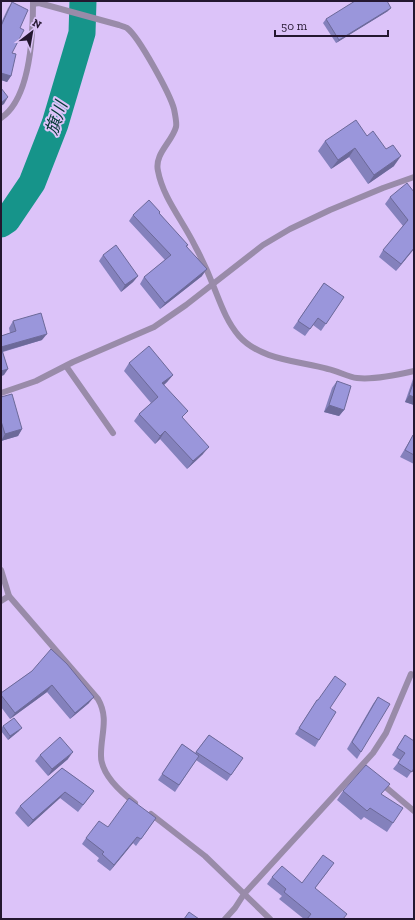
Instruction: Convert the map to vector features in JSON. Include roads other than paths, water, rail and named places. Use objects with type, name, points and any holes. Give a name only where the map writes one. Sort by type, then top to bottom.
[{"type":"lane","points":[[1,118],[5,115],[20,94],[26,76],[35,3],[127,28],[134,36],[153,66],[174,109],[176,127],[157,161],[157,169],[161,184],[171,204],[187,229],[232,328],[255,348],[269,354],[291,361],[331,369],[357,378],[393,376],[414,371]]},
{"type":"lane","points":[[1,393],[36,381],[154,327],[186,305],[263,245],[290,229],[330,210],[414,177]]},
{"type":"lane","points":[[66,366],[113,433]]},
{"type":"lane","points":[[1,570],[9,596],[98,699],[103,708],[104,716],[100,756],[104,769],[115,786],[140,806]]},
{"type":"lane","points":[[1,601],[9,596]]},
{"type":"lane","points":[[225,919],[235,908],[244,894],[373,753],[386,733],[411,674]]},
{"type":"lane","points":[[360,767],[366,771]]},
{"type":"lane","points":[[377,780],[414,811]]},
{"type":"lane","points":[[146,811],[204,856],[270,919]]},
{"type":"waterway","name":"旗川","points":[[1,224],[7,220],[32,183],[55,124],[82,33],[83,1]]}]
